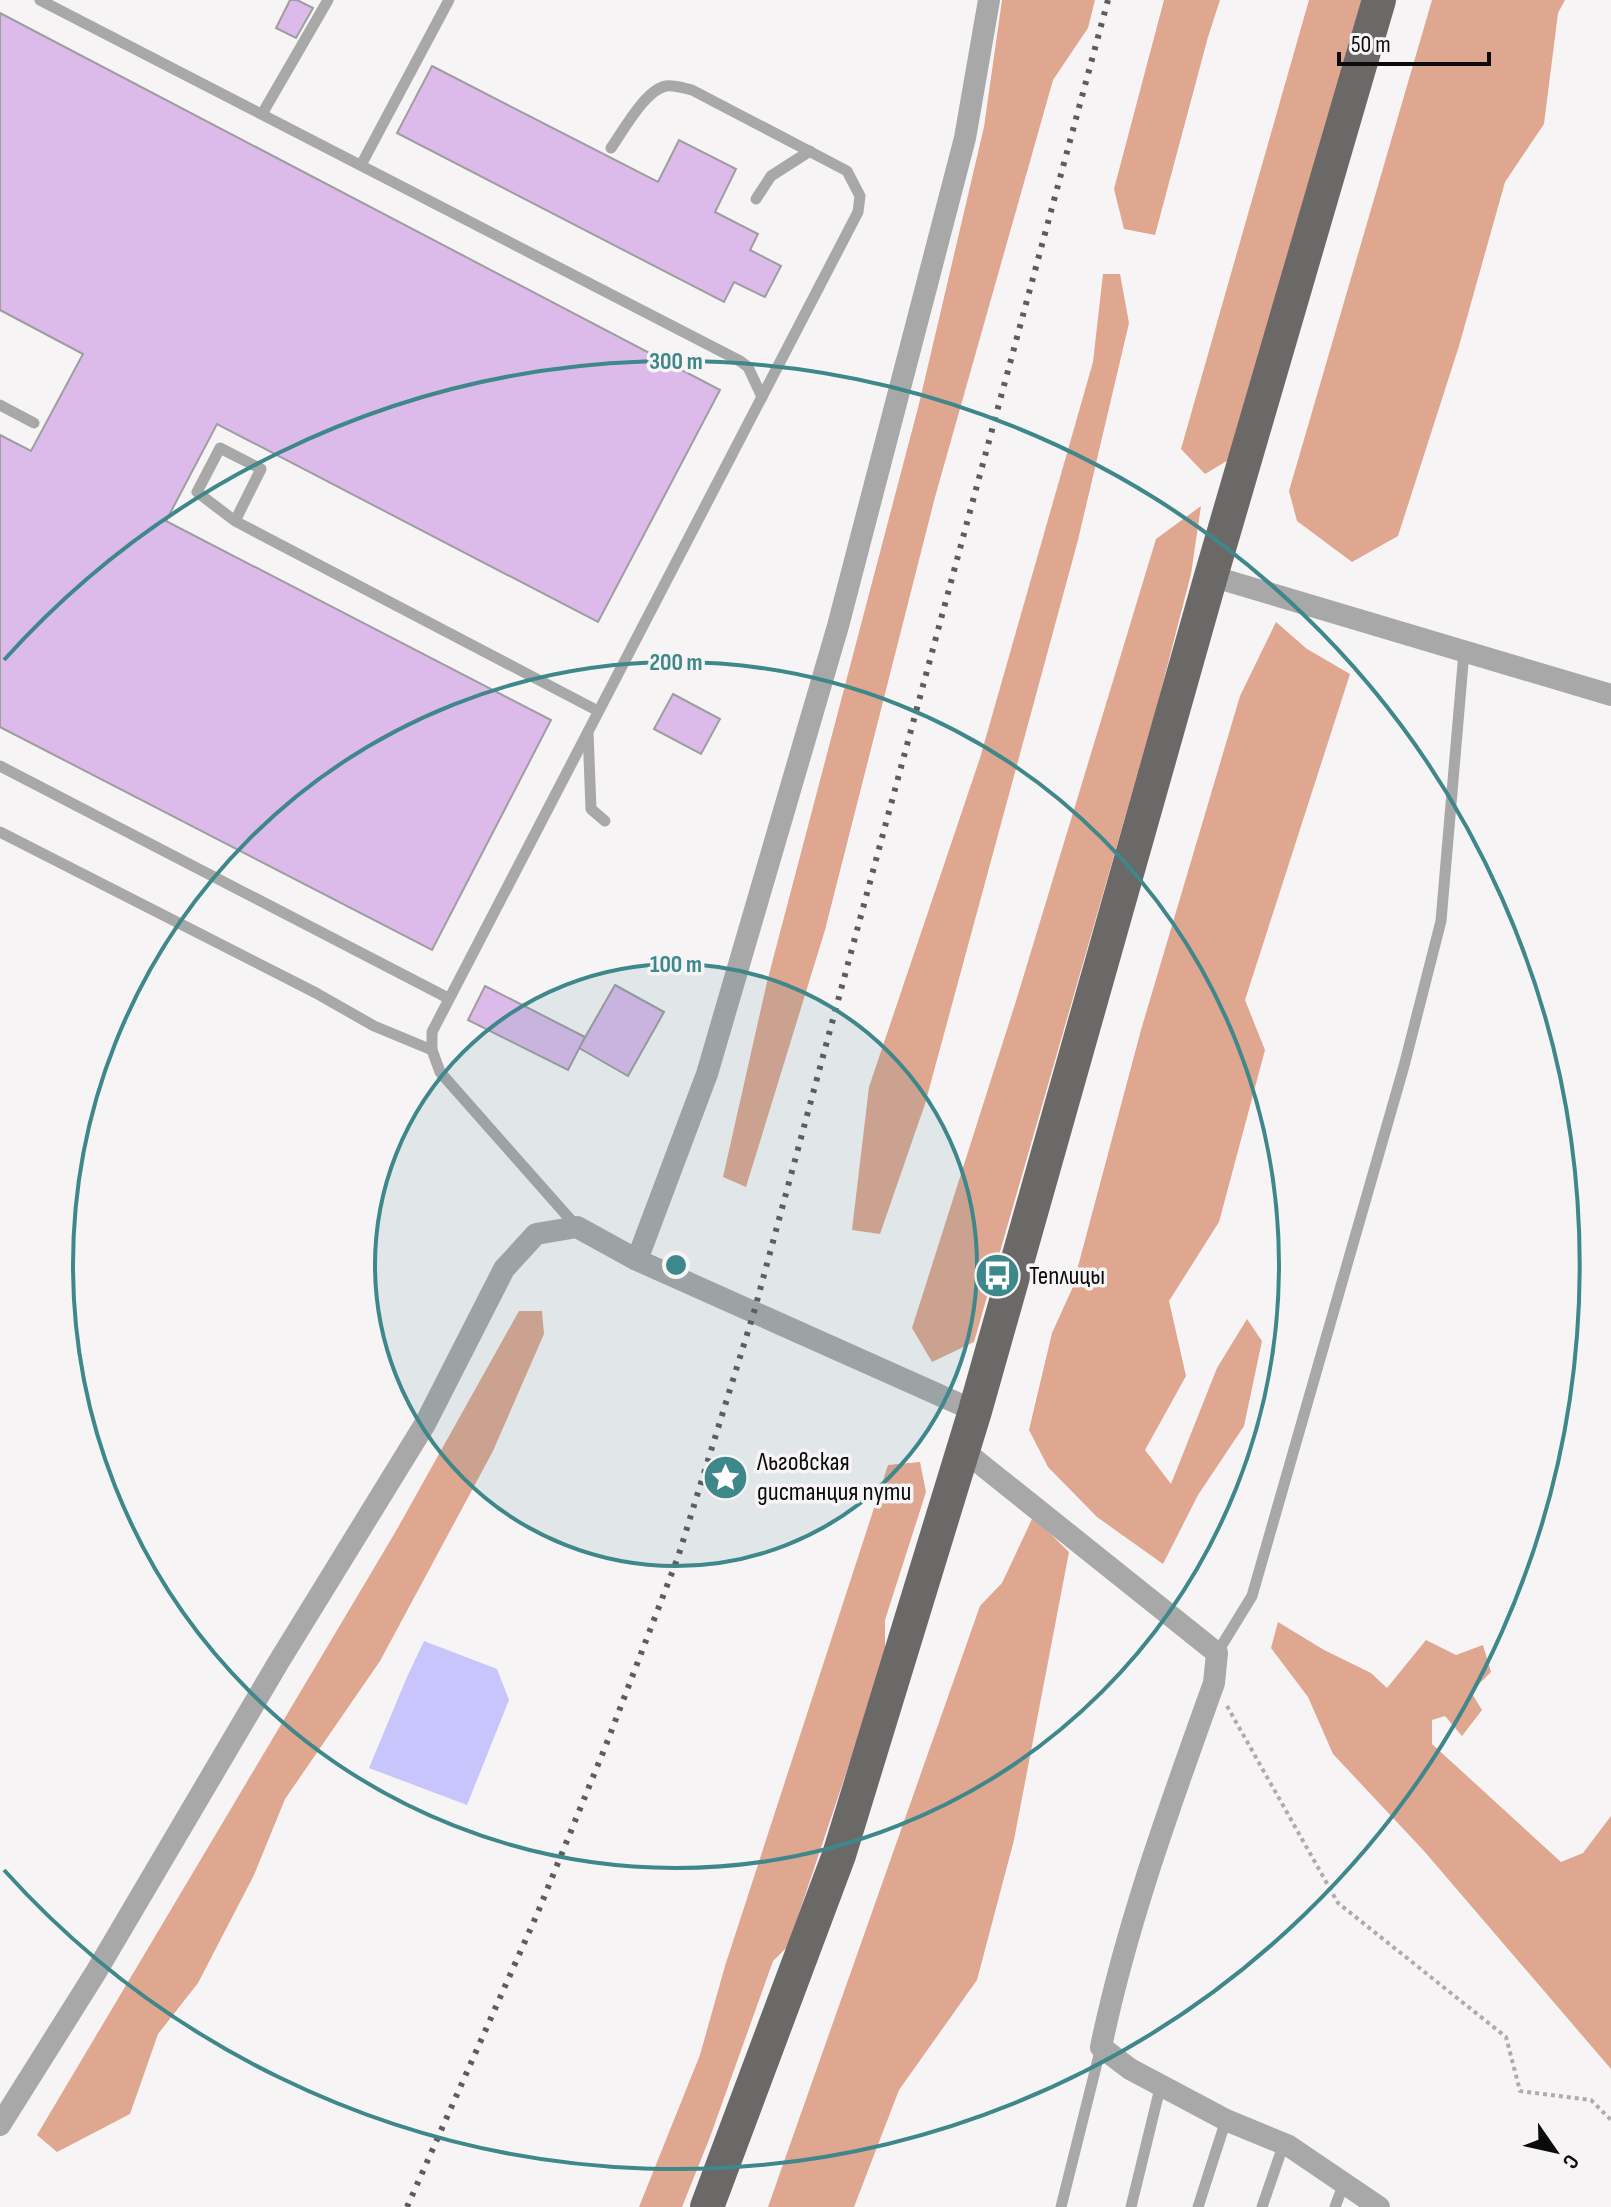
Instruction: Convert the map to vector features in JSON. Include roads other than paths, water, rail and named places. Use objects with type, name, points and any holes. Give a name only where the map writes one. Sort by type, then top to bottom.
[{"type":"main road","points":[[707,2207],[839,1855],[975,1411],[1211,576],[1379,0]]},
{"type":"street","points":[[637,1260],[707,1074],[838,626],[965,138],[989,0]]},
{"type":"street","points":[[1211,576],[1611,695]]},
{"type":"street","points":[[0,2125],[96,1972],[278,1663],[425,1424],[504,1269],[536,1234],[577,1227],[637,1260],[975,1411]]},
{"type":"street","points":[[963,1450],[1217,1653],[1214,1683],[1149,1864],[1111,1998],[1101,2047],[1130,2069],[1226,2120],[1284,2143],[1379,2207]]},
{"type":"lane","points":[[40,0],[740,361],[748,367],[762,397]]},
{"type":"lane","points":[[262,114],[328,0]]},
{"type":"lane","points":[[361,165],[449,0]]},
{"type":"lane","points":[[577,1227],[440,1072],[432,1050],[432,1032],[858,212],[860,196],[847,171],[692,90],[678,86],[664,86],[652,93],[611,148]]},
{"type":"lane","points":[[756,199],[771,176],[810,151]]},
{"type":"lane","points":[[0,405],[34,423]]},
{"type":"lane","points":[[235,521],[261,469],[220,448],[197,492],[235,521],[598,711]]},
{"type":"lane","points":[[1217,1653],[1252,1596],[1400,1081],[1441,921],[1464,652]]},
{"type":"lane","points":[[588,729],[591,809],[605,821]]},
{"type":"lane","points":[[0,766],[448,998]]},
{"type":"lane","points":[[0,832],[316,993],[374,1026],[432,1050]]},
{"type":"lane","points":[[1061,2207],[1101,2047]]},
{"type":"lane","points":[[1131,2207],[1161,2083]]},
{"type":"lane","points":[[1198,2207],[1226,2120]]},
{"type":"lane","points":[[1262,2207],[1284,2143]]},
{"type":"lane","points":[[1335,2207],[1344,2183]]},
{"type":"water","points":[[424,1641],[497,1669],[509,1700],[467,1805],[369,1768]]},
{"type":"railway","points":[[407,2207],[538,1912],[678,1557],[754,1312],[1108,0]]},
{"type":"place","name":"Теплицы","points":[[998,1276]]},
{"type":"place","name":"Льговская дистанция пути","points":[[726,1477]]}]
